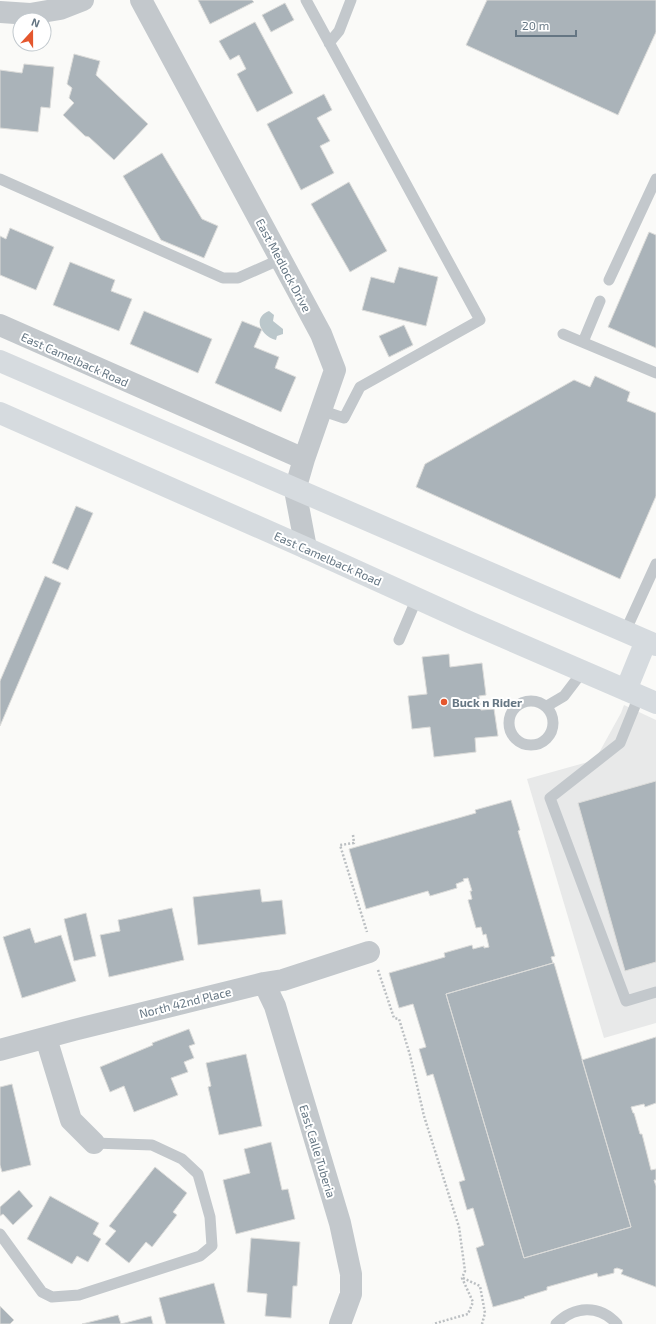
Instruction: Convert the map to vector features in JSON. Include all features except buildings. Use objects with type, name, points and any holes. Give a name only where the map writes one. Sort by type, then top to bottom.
[{"type":"main road","points":[[0,361],[651,643],[640,696]]},
{"type":"main road","name":"East Camelback Road","points":[[0,413],[306,548],[469,622],[640,696]]},
{"type":"street","points":[[0,12],[30,14],[60,9],[83,0]]},
{"type":"street","name":"East Medlock Drive","points":[[140,0],[322,334],[335,370],[320,410],[296,490],[306,548]]},
{"type":"street","name":"East Camelback Road","points":[[0,326],[304,460]]},
{"type":"street","name":"North 42nd Place","points":[[0,1050],[264,983],[283,980],[369,952]]},
{"type":"street","name":"East Calle Tuberia","points":[[264,983],[275,1006],[340,1223],[351,1274],[351,1294],[343,1323]]},
{"type":"street","points":[[46,1038],[71,1120],[94,1144]]},
{"type":"lane","points":[[306,0],[480,320],[360,387],[344,418],[320,410]]},
{"type":"lane","points":[[329,43],[339,31],[351,0]]},
{"type":"lane","points":[[0,179],[223,278],[238,278],[281,259]]},
{"type":"lane","points":[[609,280],[656,179]]},
{"type":"lane","points":[[583,342],[600,301]]},
{"type":"lane","points":[[562,334],[656,373]]},
{"type":"lane","points":[[625,632],[656,564]]},
{"type":"lane","points":[[399,640],[416,598]]},
{"type":"lane","points":[[547,706],[564,696],[583,671]]},
{"type":"lane","points":[[640,696],[620,743],[550,798],[626,1001],[656,992]]},
{"type":"lane","points":[[526,701],[533,701],[540,702],[547,706],[551,712],[554,725],[548,738],[536,746],[528,745],[514,738],[510,732],[508,724],[513,710],[518,704],[526,701]]},
{"type":"lane","points":[[0,1234],[42,1292],[52,1297],[79,1295],[200,1256],[212,1246],[210,1216],[198,1174],[182,1159],[152,1145],[94,1144]]},
{"type":"lane","points":[[556,1324],[563,1317],[575,1311],[588,1310],[601,1312],[617,1324]]},
{"type":"path","points":[[353,835],[354,843],[340,845],[356,896]]},
{"type":"path","points":[[400,1019],[424,1116],[459,1227],[465,1271],[462,1278],[473,1302],[468,1314],[433,1324]]},
{"type":"path","points":[[462,1278],[480,1286],[485,1312],[482,1324]]},
{"type":"shaded area","points":[[269,311],[274,315],[273,321],[283,329],[283,334],[277,336],[276,340],[266,335],[260,327],[261,318]]},
{"type":"shaded area","points":[[624,705],[656,720],[656,1023],[604,1038],[527,779],[595,760]]},
{"type":"place","name":"Buck n Rider","points":[[444,702]]}]
